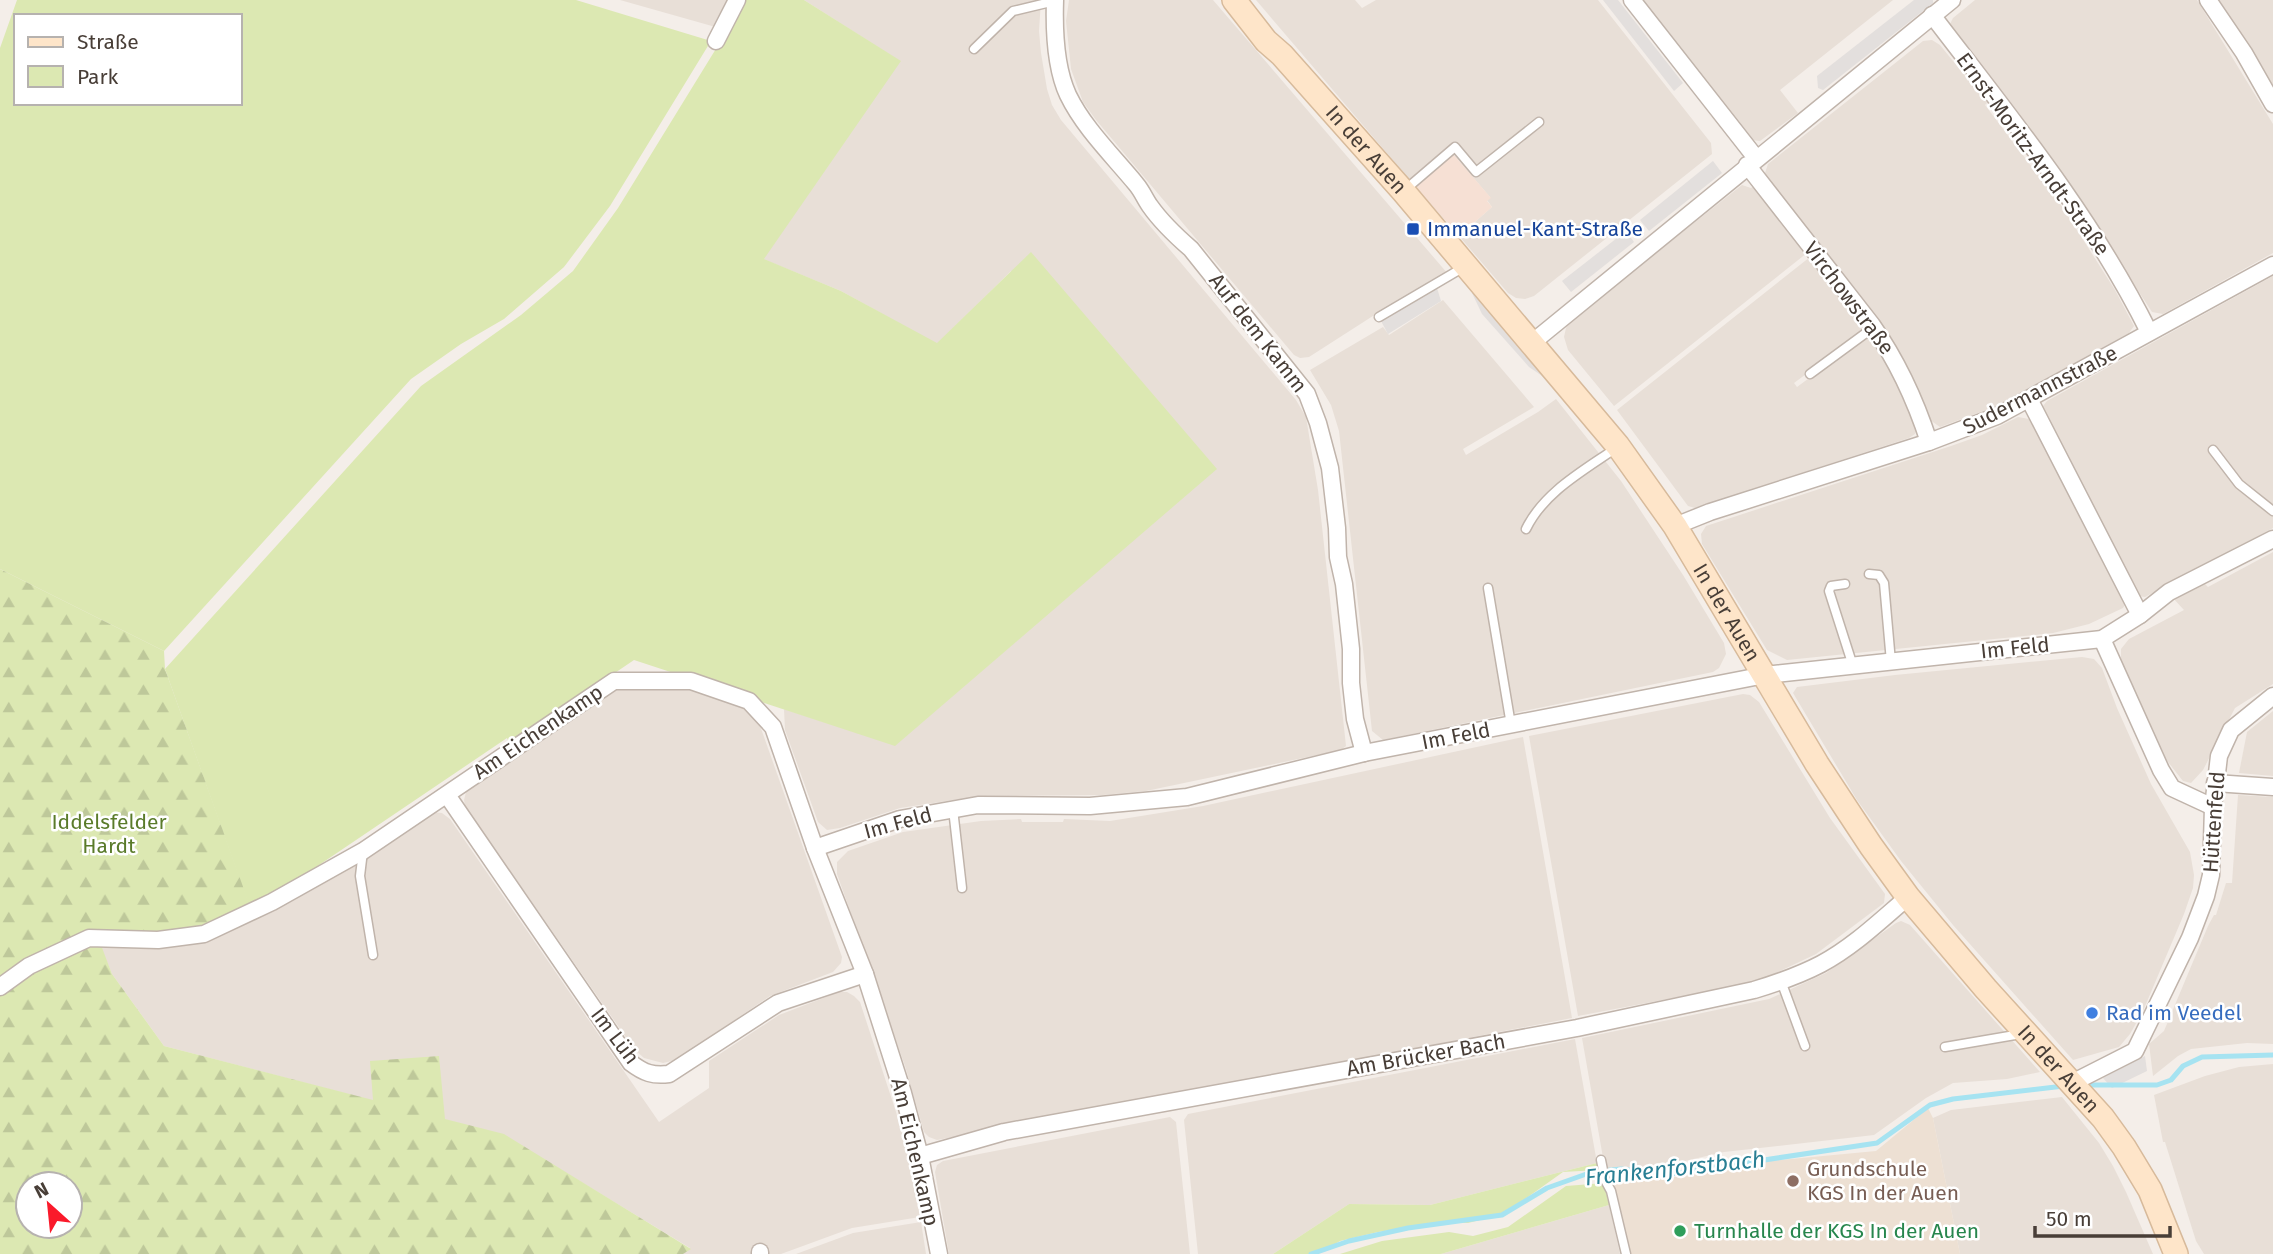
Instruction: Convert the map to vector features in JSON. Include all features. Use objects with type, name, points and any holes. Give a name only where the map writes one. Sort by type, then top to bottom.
[{"type":"street","points":[[716,41],[737,0]]},
{"type":"street","name":"In der Auen","points":[[1234,0],[1266,41],[1282,55],[1403,191],[1618,446],[1675,526],[1817,764],[1908,897],[2025,1033],[2074,1082],[2124,1147],[2150,1191],[2176,1254]]},
{"type":"street","name":"Virchowstraße","points":[[1632,0],[1874,327],[1905,376],[1929,442]]},
{"type":"street","points":[[1533,342],[1952,0]]},
{"type":"street","points":[[2208,0],[2244,53],[2273,104]]},
{"type":"street","name":"Auf dem Kamm","points":[[1055,1],[1060,70],[1068,94],[1083,119],[1139,188],[1150,206],[1174,235],[1191,249],[1307,394],[1330,468],[1338,528],[1338,557],[1344,584],[1351,649],[1355,719],[1364,753]]},
{"type":"street","name":"Ernst-Moritz-Arndt-Straße","points":[[1932,15],[2036,151],[2084,219],[2131,296],[2149,332]]},
{"type":"street","name":"Sudermannstraße","points":[[1675,526],[1966,430],[2029,399],[2273,265]]},
{"type":"street","points":[[2029,399],[2140,615],[2169,592],[2273,539]]},
{"type":"street","name":"Im Feld","points":[[815,848],[900,819],[978,805],[1090,806],[1187,797],[1364,753],[1765,675],[2102,639],[2140,615]]},
{"type":"street","points":[[2102,639],[2161,770],[2172,788],[2213,807]]},
{"type":"street","name":"Am Eichenkamp","points":[[0,987],[29,966],[89,937],[158,940],[204,934],[272,902],[363,851],[614,681],[691,681],[749,701],[773,727],[815,848],[865,974],[903,1093],[920,1156],[939,1254]]},
{"type":"street","name":"Hüttenfeld","points":[[2074,1082],[2135,1051],[2190,938],[2206,896],[2211,875],[2213,807],[2219,756],[2231,730],[2273,696]]},
{"type":"street","points":[[2215,783],[2273,787]]},
{"type":"street","name":"Im Lüh","points":[[447,795],[631,1063],[653,1076],[669,1074],[778,1003],[865,974]]},
{"type":"street","name":"Am Brücker Bach","points":[[920,1156],[1004,1132],[1577,1028],[1754,990],[1823,963],[1859,938],[1908,897]]},
{"type":"lane","points":[[974,49],[1013,11],[1055,1]]},
{"type":"lane","points":[[1403,191],[1455,146],[1476,172],[1539,122]]},
{"type":"lane","points":[[1379,317],[1466,266]]},
{"type":"lane","points":[[1810,374],[1874,327]]},
{"type":"lane","points":[[1525,529],[1535,511],[1559,488],[1618,446]]},
{"type":"lane","points":[[2213,450],[2239,484],[2273,511]]},
{"type":"lane","points":[[1869,574],[1879,575],[1884,583],[1891,662]]},
{"type":"lane","points":[[1845,584],[1831,586],[1829,592],[1853,666]]},
{"type":"lane","points":[[1488,588],[1511,725]]},
{"type":"lane","points":[[953,809],[962,888]]},
{"type":"lane","points":[[363,851],[359,876],[373,955]]},
{"type":"lane","points":[[1781,981],[1805,1046]]},
{"type":"lane","points":[[1945,1047],[2025,1033]]},
{"type":"lane","points":[[1601,1160],[1626,1254]]},
{"type":"shaded area","points":[[620,0],[734,0],[719,28]]},
{"type":"shaded area","points":[[804,0],[1041,0],[1039,31],[1047,89],[1061,120],[1296,400],[1306,417],[1318,490],[1346,746],[1341,750],[1146,791],[1103,795],[980,796],[900,808],[840,828],[827,830],[818,822],[785,730],[784,709],[895,745],[1029,630],[1011,271],[937,344],[841,291],[763,259],[900,61]]},
{"type":"shaded area","points":[[1069,0],[1213,0],[1448,274],[1376,314],[1309,357],[1300,358],[1294,355],[1083,102],[1071,69],[1066,21]]},
{"type":"shaded area","points":[[1256,0],[1355,0],[1362,8],[1376,0],[1598,0],[1711,143],[1712,154],[1534,296],[1516,298],[1508,293],[1459,236],[1492,207],[1487,200],[1490,197],[1453,154],[1415,186]]},
{"type":"shaded area","points":[[1603,0],[1618,0],[1683,83],[1674,91]]},
{"type":"shaded area","points":[[1639,0],[1893,0],[1780,90],[1798,113],[1760,141],[1751,140]]},
{"type":"shaded area","points":[[1914,0],[1933,0],[1933,3],[1823,90],[1818,88],[1817,76]]},
{"type":"shaded area","points":[[1975,0],[2197,0],[2273,124],[2273,253],[2163,314],[2152,312],[2060,171],[1948,28],[1953,18]]},
{"type":"shaded area","points":[[2219,0],[2273,0],[2273,86],[2248,44]]},
{"type":"shaded area","points":[[1932,40],[1940,45],[1987,103],[1985,105],[2063,208],[2115,290],[2134,326],[2129,333],[1994,407],[1940,427],[1930,420],[1920,393],[1894,344],[1766,178],[1765,173],[1768,164],[1923,41]]},
{"type":"shaded area","points":[[1453,154],[1491,198],[1487,201],[1492,207],[1459,236],[1415,186]]},
{"type":"shaded area","points":[[1713,161],[1722,173],[1649,231],[1640,220]]},
{"type":"shaded area","points":[[1742,185],[1751,188],[1754,186],[1807,253],[1614,406],[1568,350],[1564,337],[1566,328],[1571,320]]},
{"type":"shaded area","points":[[1626,231],[1634,242],[1571,292],[1562,281]]},
{"type":"shaded area","points":[[1810,257],[1867,329],[1794,383],[1797,387],[1870,333],[1896,374],[1917,428],[1915,434],[1695,508],[1688,506],[1617,410]]},
{"type":"shaded area","points":[[2273,276],[2273,528],[2145,597],[2138,596],[2041,412],[2043,406],[2047,401]]},
{"type":"shaded area","points":[[1437,288],[1441,301],[1388,334],[1381,321]]},
{"type":"shaded area","points":[[1474,292],[1551,382],[1529,367],[1482,314],[1472,293]]},
{"type":"shaded area","points":[[1443,300],[1534,407],[1463,449],[1466,455],[1556,399],[1621,481],[1683,575],[1724,643],[1726,654],[1719,668],[1713,672],[1383,740],[1372,731],[1339,431],[1331,405],[1310,370],[1383,327],[1389,335]]},
{"type":"shaded area","points":[[2018,417],[2029,419],[2033,423],[2126,603],[2123,608],[2089,624],[2053,633],[1787,660],[1767,650],[1702,544],[1701,534],[1706,526],[1951,446],[1982,435]]},
{"type":"shaded area","points":[[2273,552],[2273,684],[2235,708],[2203,770],[2191,783],[2183,781],[2161,753],[2121,662],[2121,649],[2129,639],[2184,610],[2173,598],[2203,582],[2208,587]]},
{"type":"shaded area","points":[[2082,657],[2094,659],[2102,668],[2151,784],[2190,852],[2194,875],[2193,888],[2184,914],[2143,1011],[2130,1034],[2119,1047],[2073,1060],[1953,925],[1901,861],[1857,800],[1793,693],[1797,687]]},
{"type":"shaded area","points":[[671,683],[744,708],[758,720],[842,957],[841,963],[833,972],[770,996],[676,1060],[663,1063],[644,1058],[634,1049],[465,806],[464,800],[467,788],[611,689]]},
{"type":"shaded area","points":[[1743,694],[1750,695],[1759,702],[1830,818],[1885,894],[1884,903],[1816,954],[1765,978],[1578,1016],[1529,736]]},
{"type":"shaded area","points":[[2273,711],[2273,776],[2239,773],[2247,732]]},
{"type":"shaded area","points":[[1523,737],[1572,1018],[937,1140],[924,1132],[905,1066],[837,874],[837,862],[848,851],[903,832],[981,821],[1110,821],[1203,806]]},
{"type":"shaded area","points":[[2238,795],[2273,797],[2273,1044],[2247,1043],[2191,1049],[2153,1076],[2149,1044],[2164,1031],[2208,926],[2216,915],[2226,883],[2232,883]]},
{"type":"shaded area","points":[[426,813],[442,813],[450,819],[659,1122],[709,1088],[709,1061],[779,1015],[839,992],[854,996],[860,1002],[896,1112],[909,1159],[920,1217],[852,1228],[781,1254],[683,1254],[690,1248],[504,1135],[164,1046],[112,974],[100,945],[204,940],[225,933],[293,901]]},
{"type":"shaded area","points":[[1901,921],[1910,925],[2040,1072],[2007,1079],[1953,1083],[1926,1098],[1874,1135],[1724,1152],[1663,1166],[1605,1169],[1582,1038],[1769,999],[1826,973]]},
{"type":"shaded area","points":[[1575,1039],[1597,1163],[1430,1205],[1349,1204],[1273,1254],[1198,1254],[1184,1120],[1188,1114]]},
{"type":"shaded area","points":[[2145,1056],[2147,1071],[2112,1088],[2103,1078]]},
{"type":"shaded area","points":[[2273,1064],[2273,1254],[2204,1254],[2196,1241],[2163,1142],[2154,1095],[2239,1067]]},
{"type":"shaded area","points":[[2062,1097],[2099,1143],[2113,1166],[2153,1254],[1960,1254],[1933,1118],[1951,1110]]},
{"type":"shaded area","name":"Grundschule KGS In der Auen","points":[[1928,1108],[1933,1118],[1960,1254],[1631,1254],[1614,1183],[1666,1179],[1728,1165],[1876,1151]]},
{"type":"shaded area","points":[[1170,1117],[1176,1122],[1190,1254],[949,1254],[935,1172],[937,1165],[943,1161]]},
{"type":"shaded area","points":[[1609,1205],[1620,1254],[1441,1254]]},
{"type":"shaded area","points":[[921,1222],[926,1254],[796,1254],[853,1233]]},
{"type":"green space","points":[[17,0],[576,0],[711,41],[610,206],[564,267],[504,319],[461,344],[411,379],[164,651],[0,569],[0,48]]},
{"type":"green space","points":[[746,0],[804,0],[901,61],[764,259],[841,291],[937,343],[1031,252],[1217,469],[895,746],[634,660],[510,744],[507,738],[251,911],[165,669],[421,386],[521,315],[573,271],[618,208]]},
{"type":"green space","name":"Iddelsfelder Hardt","points":[[0,569],[164,651],[165,669],[251,909],[182,933],[101,945],[112,974],[164,1046],[373,1100],[370,1061],[439,1056],[445,1119],[504,1134],[691,1249],[683,1254],[0,1254]]},
{"type":"green space","points":[[1597,1163],[1598,1170],[1563,1172],[1504,1214],[1468,1223],[1445,1222],[1378,1232],[1340,1241],[1318,1254],[1273,1254],[1349,1204],[1430,1205]]},
{"type":"green space","points":[[1604,1183],[1609,1205],[1441,1254],[1340,1254],[1382,1241],[1449,1232],[1473,1236],[1508,1227],[1566,1186]]},
{"type":"waterway","points":[[2085,1085],[2157,1085],[2171,1080],[2183,1066],[2202,1057],[2273,1055]]},
{"type":"waterway","name":"Frankenforstbach","points":[[1311,1254],[1349,1241],[1408,1228],[1502,1215],[1547,1188],[1592,1172],[1621,1169],[1671,1174],[1877,1143],[1930,1105],[1953,1099],[2064,1086]]},
{"type":"place","name":"Immanuel-Kant-Straße","points":[[1413,229]]},
{"type":"place","name":"Rad im Veedel","points":[[2092,1013]]},
{"type":"place","name":"Grundschule KGS In der Auen","points":[[1793,1181]]},
{"type":"place","name":"Turnhalle der KGS In der Auen","points":[[1680,1231]]}]
